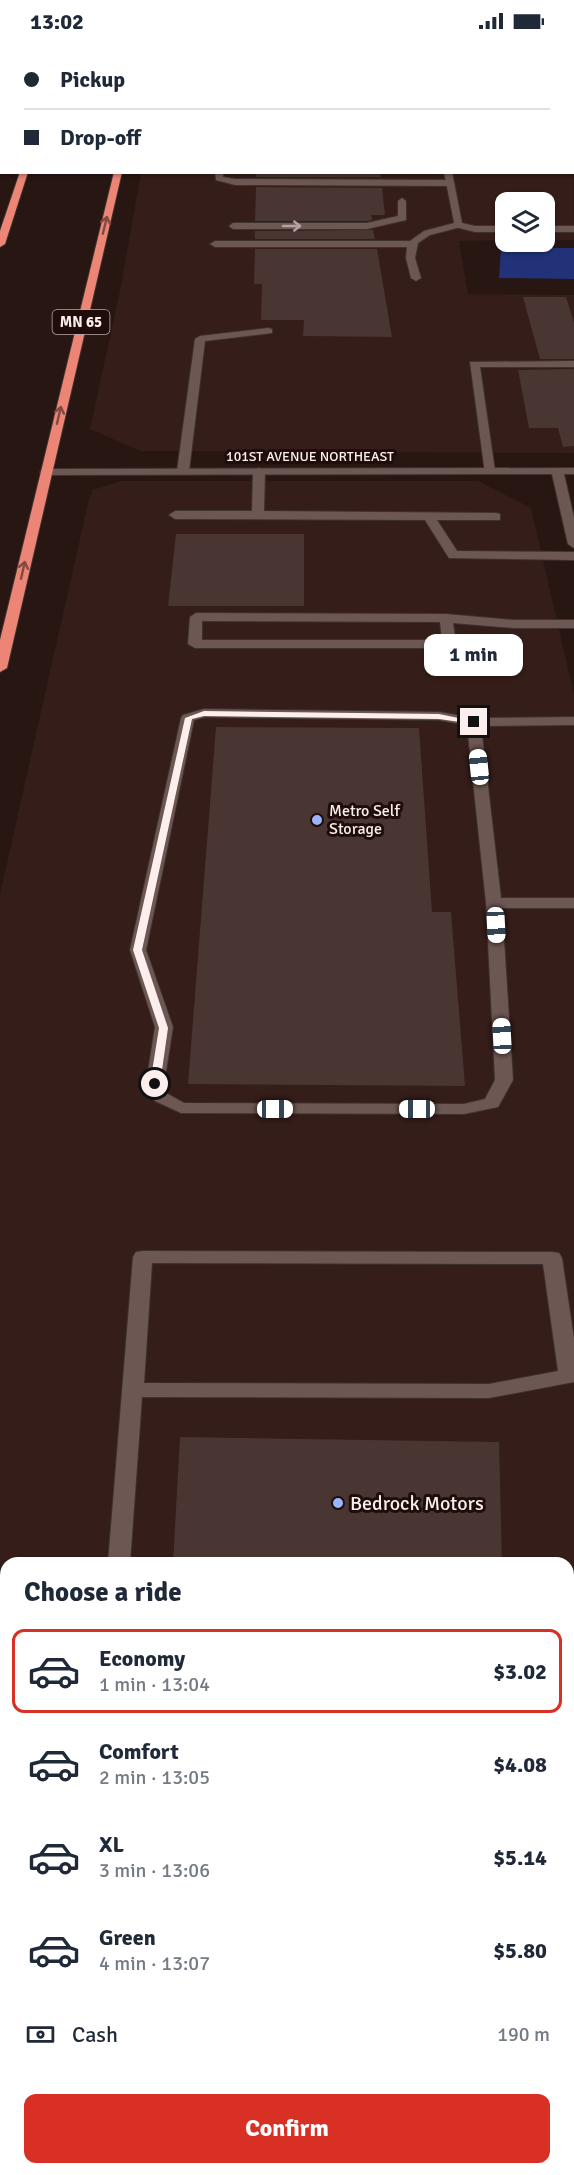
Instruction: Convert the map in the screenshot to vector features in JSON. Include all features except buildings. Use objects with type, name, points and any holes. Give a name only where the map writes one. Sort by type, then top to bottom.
[{"type":"highway","points":[[0,244],[23,174]]},
{"type":"highway","name":"MN 65","points":[[0,668],[118,174]]},
{"type":"street","points":[[307,42],[366,42]]},
{"type":"street","points":[[567,42],[574,42]]},
{"type":"street","points":[[219,174],[219,178],[235,182],[450,183]]},
{"type":"street","points":[[448,174],[458,225]]},
{"type":"street","points":[[233,226],[367,226],[403,218],[402,201]]},
{"type":"street","points":[[215,244],[411,244],[433,231],[458,225],[475,229],[495,229]]},
{"type":"street","points":[[555,229],[574,229]]},
{"type":"street","points":[[411,244],[410,255],[416,278]]},
{"type":"street","points":[[183,471],[200,339],[268,331]]},
{"type":"street","points":[[489,471],[474,364],[574,364]]},
{"type":"street","points":[[258,516],[259,471]]},
{"type":"street","points":[[557,471],[574,544]]},
{"type":"street","name":"101ST AVENUE NORTHEAST","points":[[46,472],[574,471]]},
{"type":"street","points":[[175,515],[496,517]]},
{"type":"street","points":[[429,516],[453,555],[574,556]]},
{"type":"street","points":[[446,618],[449,644],[195,644],[196,617],[446,618],[514,624],[574,624]]},
{"type":"street","points":[[474,722],[494,903],[504,1080],[492,1103],[464,1109],[181,1108],[161,1097],[155,1084],[164,1028],[138,950],[188,718],[204,713],[439,716],[474,722],[574,721]]},
{"type":"street","points":[[494,903],[574,903]]},
{"type":"street","points":[[119,1557],[143,1257],[552,1258],[572,1375],[489,1391],[133,1390]]},
{"type":"shaded area","points":[[141,174],[574,174],[574,240],[555,240],[555,192],[495,192],[495,240],[459,241],[468,294],[574,295],[574,453],[140,451],[90,429],[120,291]]},
{"type":"shaded area","points":[[121,481],[478,481],[531,508],[574,695],[574,1557],[0,1557],[0,894],[89,499],[93,490]]},
{"type":"water","points":[[555,248],[574,248],[574,279],[499,278],[501,252],[555,252]]},
{"type":"place","name":"Metro Self Storage","points":[[317,820]]},
{"type":"place","name":"Bedrock Motors","points":[[338,1503]]},
{"type":"route","points":[[155,1084],[164,1028],[138,950],[188,718],[204,713],[439,716],[474,722]]}]
